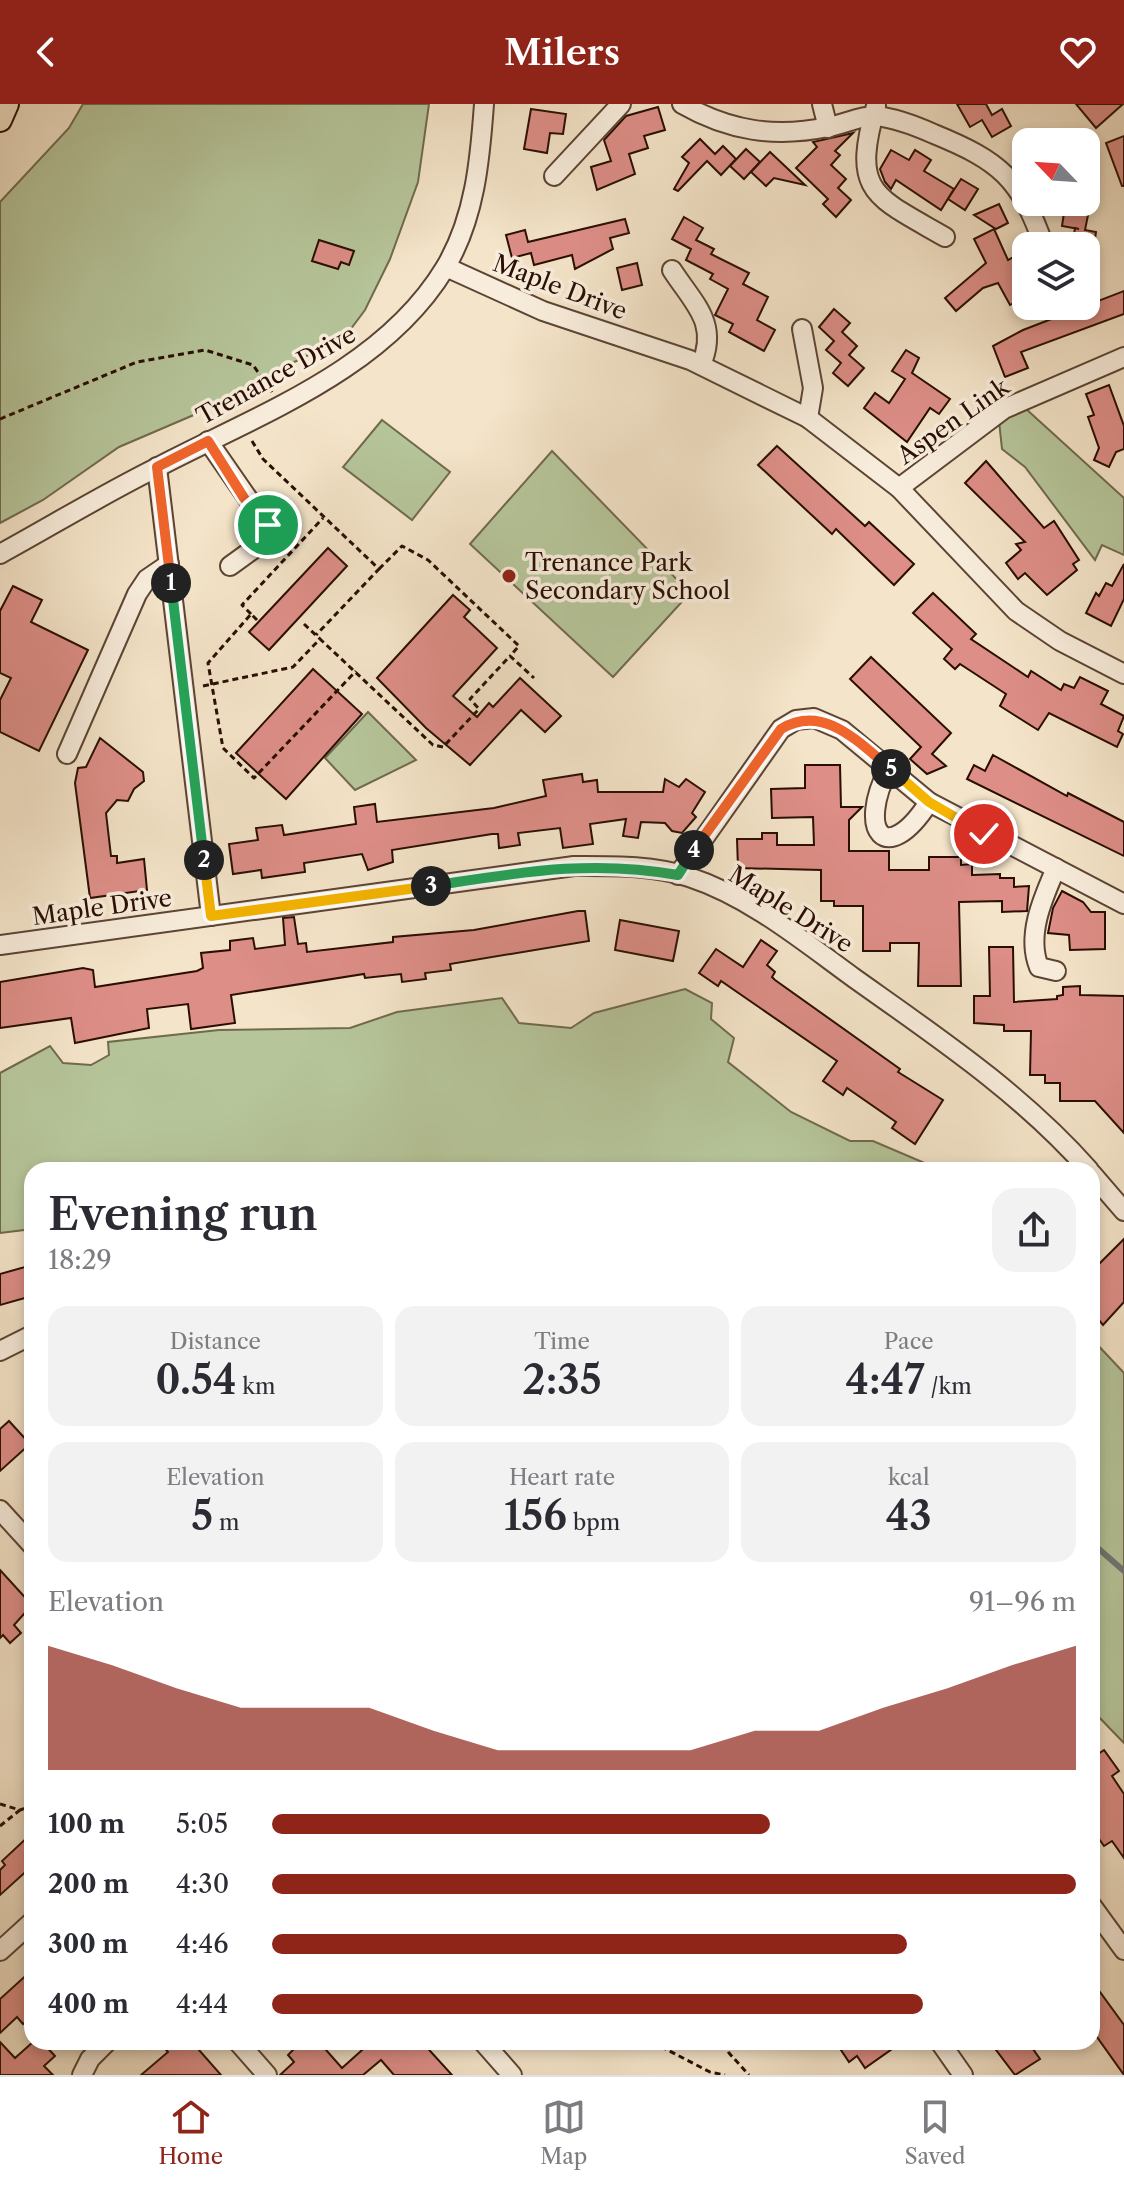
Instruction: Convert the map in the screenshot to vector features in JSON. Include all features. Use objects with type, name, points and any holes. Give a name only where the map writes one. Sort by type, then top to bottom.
[{"type":"main road","points":[[0,120],[7,104]]},
{"type":"street","name":"Trenance Drive","points":[[0,554],[157,467],[283,404],[380,344],[446,267],[462,234],[479,170],[484,104]]},
{"type":"street","points":[[554,176],[621,104]]},
{"type":"street","points":[[682,104],[731,127],[766,134],[828,128],[875,110],[980,153],[1013,182],[1037,232]]},
{"type":"street","points":[[822,104],[828,128]]},
{"type":"street","points":[[875,110],[863,164],[875,192],[945,237]]},
{"type":"street","name":"Maple Drive","points":[[446,267],[543,311],[701,365],[808,418],[899,488],[1016,611],[1060,641],[1124,674]]},
{"type":"street","points":[[672,270],[709,331],[710,344],[701,365]]},
{"type":"street","points":[[802,329],[813,388],[808,418]]},
{"type":"street","name":"Aspen Link","points":[[899,488],[1004,409],[1124,357]]},
{"type":"street","points":[[208,441],[269,529],[259,545],[230,566]]},
{"type":"street","points":[[157,467],[211,916]]},
{"type":"street","points":[[67,754],[137,594],[147,579],[169,564]]},
{"type":"street","points":[[678,875],[775,737],[796,720],[814,718],[842,730],[929,802],[1124,904]]},
{"type":"street","points":[[889,768],[873,809],[874,827],[879,832],[892,837],[901,834],[918,820],[929,802]]},
{"type":"street","name":"Maple Drive","points":[[0,945],[574,866],[629,866],[678,875],[737,898],[782,926],[1004,1085],[1080,1162]]},
{"type":"street","points":[[1056,868],[1038,913],[1036,954],[1039,967],[1056,971]]},
{"type":"street","name":"Maple Drive","points":[[1100,1178],[1118,1190],[1124,1211]]},
{"type":"street","points":[[0,1351],[24,1339]]},
{"type":"street","points":[[0,1510],[24,1536]]},
{"type":"street","points":[[1100,1917],[1124,1950]]},
{"type":"street","points":[[0,1951],[24,1929]]},
{"type":"street","points":[[82,2075],[99,2050]]},
{"type":"street","points":[[245,2050],[267,2075]]},
{"type":"street","points":[[490,2050],[512,2075]]},
{"type":"street","points":[[946,2050],[963,2075]]},
{"type":"path","points":[[0,419],[137,362],[205,350],[253,365],[283,404]]},
{"type":"path","points":[[241,423],[263,459],[379,569]]},
{"type":"path","points":[[257,620],[242,605],[324,517]]},
{"type":"path","points":[[304,624],[433,745],[443,747],[479,709],[470,699],[519,646],[428,560],[402,546],[316,635]]},
{"type":"path","points":[[251,614],[208,663],[223,748],[254,778],[356,671]]},
{"type":"path","points":[[184,689],[293,667],[320,639]]},
{"type":"path","points":[[510,656],[534,678]]},
{"type":"path","points":[[0,1804],[20,1810]]},
{"type":"path","points":[[0,1826],[24,1809]]},
{"type":"path","points":[[667,2050],[710,2072],[725,2075]]},
{"type":"path","points":[[728,2050],[749,2075]]},
{"type":"green space","points":[[83,104],[429,104],[418,182],[390,259],[365,310],[344,338],[255,381],[210,408],[119,447],[43,500],[0,523],[0,202],[69,128]]},
{"type":"green space","points":[[1025,408],[1124,498],[1124,555],[1102,545],[1095,560],[1025,467],[1002,449],[999,421]]},
{"type":"green space","points":[[382,420],[450,472],[412,520],[343,467]]},
{"type":"green space","points":[[552,451],[690,593],[613,677],[470,544]]},
{"type":"green space","points":[[368,712],[416,760],[355,790],[325,758]]},
{"type":"green space","points":[[685,989],[712,1003],[711,1019],[734,1038],[728,1062],[791,1112],[850,1141],[873,1141],[922,1162],[24,1162],[24,1230],[0,1233],[0,1073],[50,1046],[63,1063],[91,1065],[109,1055],[108,1042],[219,1030],[350,1028],[397,1012],[502,998],[519,1023],[571,1028],[594,1013]]},
{"type":"green space","points":[[1100,1347],[1124,1373],[1124,1743],[1100,1718]]},
{"type":"building","points":[[957,104],[986,104],[992,115],[1002,109],[1011,126],[992,137],[982,120],[970,127]]},
{"type":"building","points":[[1076,104],[1123,104],[1096,128]]},
{"type":"building","points":[[658,107],[665,130],[644,136],[648,148],[629,154],[635,174],[597,190],[591,167],[611,161],[604,140],[626,116]]},
{"type":"building","points":[[531,109],[566,114],[563,134],[550,133],[547,153],[524,149]]},
{"type":"building","points":[[853,133],[835,151],[840,155],[831,165],[846,179],[838,188],[851,200],[836,217],[823,204],[828,199],[796,168],[817,147],[813,142]]},
{"type":"building","points":[[1124,136],[1124,186],[1122,186],[1106,143]]},
{"type":"building","points":[[700,139],[715,154],[723,146],[736,159],[721,175],[707,161],[678,191],[674,189],[689,163],[682,157]]},
{"type":"building","points":[[746,149],[760,162],[744,179],[730,166]]},
{"type":"building","points":[[891,150],[909,160],[915,150],[931,160],[924,171],[954,189],[941,210],[896,180],[891,189],[885,182],[880,169]]},
{"type":"building","points":[[770,152],[805,185],[774,178],[766,186],[751,172]]},
{"type":"building","points":[[961,179],[978,189],[965,210],[948,199]]},
{"type":"building","points":[[999,204],[1008,223],[996,229],[974,215]]},
{"type":"building","points":[[1064,216],[1088,216],[1085,230],[1096,232],[1074,232],[1075,228],[1062,226]]},
{"type":"building","points":[[684,217],[703,228],[696,240],[714,249],[711,254],[749,273],[743,284],[768,297],[757,320],[775,330],[764,351],[729,332],[733,324],[715,315],[728,289],[710,279],[713,274],[686,260],[691,249],[672,239]]},
{"type":"building","points":[[625,219],[629,233],[610,238],[613,249],[575,269],[572,255],[534,265],[531,253],[512,258],[506,235],[525,230],[528,242]]},
{"type":"building","points":[[994,229],[1008,260],[1012,258],[1012,304],[998,283],[983,288],[956,311],[945,298],[986,263],[974,239]]},
{"type":"building","points":[[319,240],[354,251],[349,265],[341,262],[338,269],[312,261]]},
{"type":"building","points":[[637,263],[642,285],[622,290],[617,268]]},
{"type":"building","points":[[1124,291],[1124,314],[1021,352],[1028,368],[1005,377],[993,346],[1049,320],[1100,320],[1100,300]]},
{"type":"building","points":[[834,309],[850,323],[842,332],[857,346],[849,355],[864,368],[848,386],[833,373],[841,363],[826,350],[834,341],[819,327]]},
{"type":"building","points":[[906,350],[919,358],[912,373],[950,399],[939,414],[930,408],[907,442],[864,408],[875,393],[889,403],[905,379],[892,371]]},
{"type":"building","points":[[1109,385],[1124,426],[1124,449],[1116,452],[1109,467],[1094,460],[1099,448],[1088,417],[1094,415],[1086,394]]},
{"type":"building","points":[[777,446],[865,526],[869,522],[914,564],[894,585],[836,529],[832,534],[758,465]]},
{"type":"building","points":[[986,461],[1044,528],[1054,521],[1079,560],[1073,564],[1077,570],[1047,595],[1025,573],[1018,579],[1006,563],[1021,550],[1016,544],[1025,542],[965,483]]},
{"type":"building","points":[[328,548],[347,566],[269,650],[249,632]]},
{"type":"building","points":[[1124,564],[1124,599],[1111,626],[1086,613],[1096,593],[1099,596],[1106,583],[1112,586]]},
{"type":"building","points":[[13,586],[42,600],[31,622],[88,650],[39,751],[0,732],[0,700],[11,678],[0,673],[0,611]]},
{"type":"building","points":[[933,593],[976,634],[971,639],[1028,677],[1031,671],[1061,690],[1064,684],[1074,688],[1080,677],[1108,691],[1101,704],[1124,716],[1118,731],[1123,734],[1117,747],[1049,713],[1038,730],[1000,706],[1006,694],[960,664],[955,669],[944,659],[952,649],[913,613]]},
{"type":"building","points":[[453,595],[470,610],[464,617],[497,648],[453,696],[477,717],[489,703],[493,707],[520,678],[561,716],[545,732],[521,710],[470,765],[426,728],[377,678]]},
{"type":"building","points":[[871,657],[951,733],[932,754],[946,766],[927,774],[910,759],[921,747],[850,679]]},
{"type":"building","points":[[313,669],[362,714],[286,799],[236,753]]},
{"type":"building","points":[[100,738],[143,772],[144,781],[134,789],[128,801],[117,800],[106,813],[111,856],[117,856],[117,863],[144,859],[147,890],[90,898],[75,783],[78,768],[86,767]]},
{"type":"building","points":[[993,755],[1067,796],[1068,793],[1124,822],[1124,856],[967,779],[974,765],[985,771]]},
{"type":"building","points":[[805,765],[840,765],[841,807],[862,807],[849,820],[849,851],[889,851],[889,870],[929,870],[929,857],[961,857],[961,865],[972,864],[972,875],[1000,874],[1000,878],[1014,878],[1014,887],[1029,886],[1027,911],[1002,912],[1002,901],[959,902],[961,986],[918,986],[919,943],[890,943],[890,951],[863,951],[863,906],[834,906],[834,901],[821,901],[821,870],[738,868],[737,839],[762,839],[762,833],[777,833],[777,845],[814,845],[813,817],[772,818],[771,789],[805,788]]},
{"type":"building","points":[[582,774],[583,782],[597,780],[598,792],[663,792],[665,779],[679,787],[686,779],[705,792],[692,813],[696,817],[682,833],[672,831],[665,823],[641,822],[638,838],[623,836],[626,819],[590,824],[593,844],[563,848],[560,828],[518,833],[520,845],[499,848],[498,834],[492,834],[392,850],[393,862],[368,870],[362,854],[304,863],[305,872],[262,878],[261,870],[233,874],[229,844],[258,840],[256,828],[282,825],[284,835],[356,824],[354,807],[375,804],[377,822],[494,808],[546,796],[543,780]]},
{"type":"building","points":[[1062,891],[1083,902],[1091,912],[1105,912],[1105,949],[1070,950],[1069,935],[1048,933],[1053,908]]},
{"type":"building","points":[[585,911],[589,941],[450,964],[451,970],[425,973],[426,979],[402,982],[401,974],[365,978],[364,974],[231,995],[235,1023],[191,1029],[188,1004],[147,1009],[149,1028],[75,1043],[71,1018],[0,1028],[0,982],[83,968],[93,970],[95,987],[197,971],[203,968],[201,953],[230,950],[230,941],[253,938],[255,949],[285,945],[283,918],[294,917],[298,944],[306,943],[307,952],[393,942],[393,937],[474,930]]},
{"type":"building","points":[[620,920],[679,931],[673,961],[615,950]]},
{"type":"building","points":[[761,940],[777,951],[767,965],[775,972],[772,977],[775,980],[900,1069],[898,1072],[943,1100],[915,1144],[892,1128],[896,1122],[847,1088],[843,1095],[823,1081],[837,1061],[721,981],[718,986],[699,973],[716,949],[743,967]]},
{"type":"building","points":[[989,947],[1013,947],[1014,1002],[1057,999],[1057,996],[1063,995],[1063,987],[1080,986],[1080,995],[1124,996],[1124,1133],[1095,1101],[1060,1101],[1060,1083],[1045,1083],[1045,1075],[1030,1075],[1031,1031],[1004,1031],[1004,1025],[974,1023],[974,996],[990,996]]},
{"type":"building","points":[[1124,1239],[1124,1302],[1103,1325],[1100,1321],[1100,1263]]},
{"type":"building","points":[[24,1267],[24,1298],[0,1305],[0,1274]]},
{"type":"building","points":[[9,1421],[24,1437],[24,1449],[0,1471],[0,1429]]},
{"type":"building","points":[[0,1570],[24,1596],[24,1614],[14,1625],[21,1633],[10,1643],[3,1635],[0,1638]]},
{"type":"building","points":[[1104,1750],[1119,1771],[1112,1776],[1124,1794],[1124,1858],[1112,1841],[1104,1846],[1100,1840],[1100,1753]]},
{"type":"building","points":[[24,1840],[24,1873],[0,1895],[0,1870],[5,1865],[2,1861]]},
{"type":"building","points":[[24,1977],[24,2023],[17,2017],[0,2033],[0,1999]]},
{"type":"building","points":[[1100,1992],[1124,2025],[1124,2075],[1100,2041]]},
{"type":"building","points":[[0,2042],[15,2058],[24,2050],[49,2050],[55,2056],[44,2066],[53,2075],[0,2075]]},
{"type":"building","points":[[166,2050],[199,2050],[221,2075],[141,2075],[168,2052]]},
{"type":"building","points":[[293,2050],[326,2050],[342,2068],[362,2050],[429,2050],[452,2075],[394,2075],[381,2060],[363,2075],[280,2075],[294,2062],[288,2055]]},
{"type":"building","points":[[841,2050],[891,2050],[865,2068],[857,2056],[849,2062]]},
{"type":"building","points":[[996,2050],[1034,2050],[1040,2059],[1015,2075]]},
{"type":"waterway","points":[[1100,1550],[1124,1571]]},
{"type":"place","name":"Trenance Park Secondary School","points":[[509,576]]},
{"type":"route","points":[[268,525],[244,498],[208,441],[157,467],[211,916],[574,866],[629,866],[678,875],[781,729],[796,720],[814,718],[842,730],[929,802],[984,834]]}]
